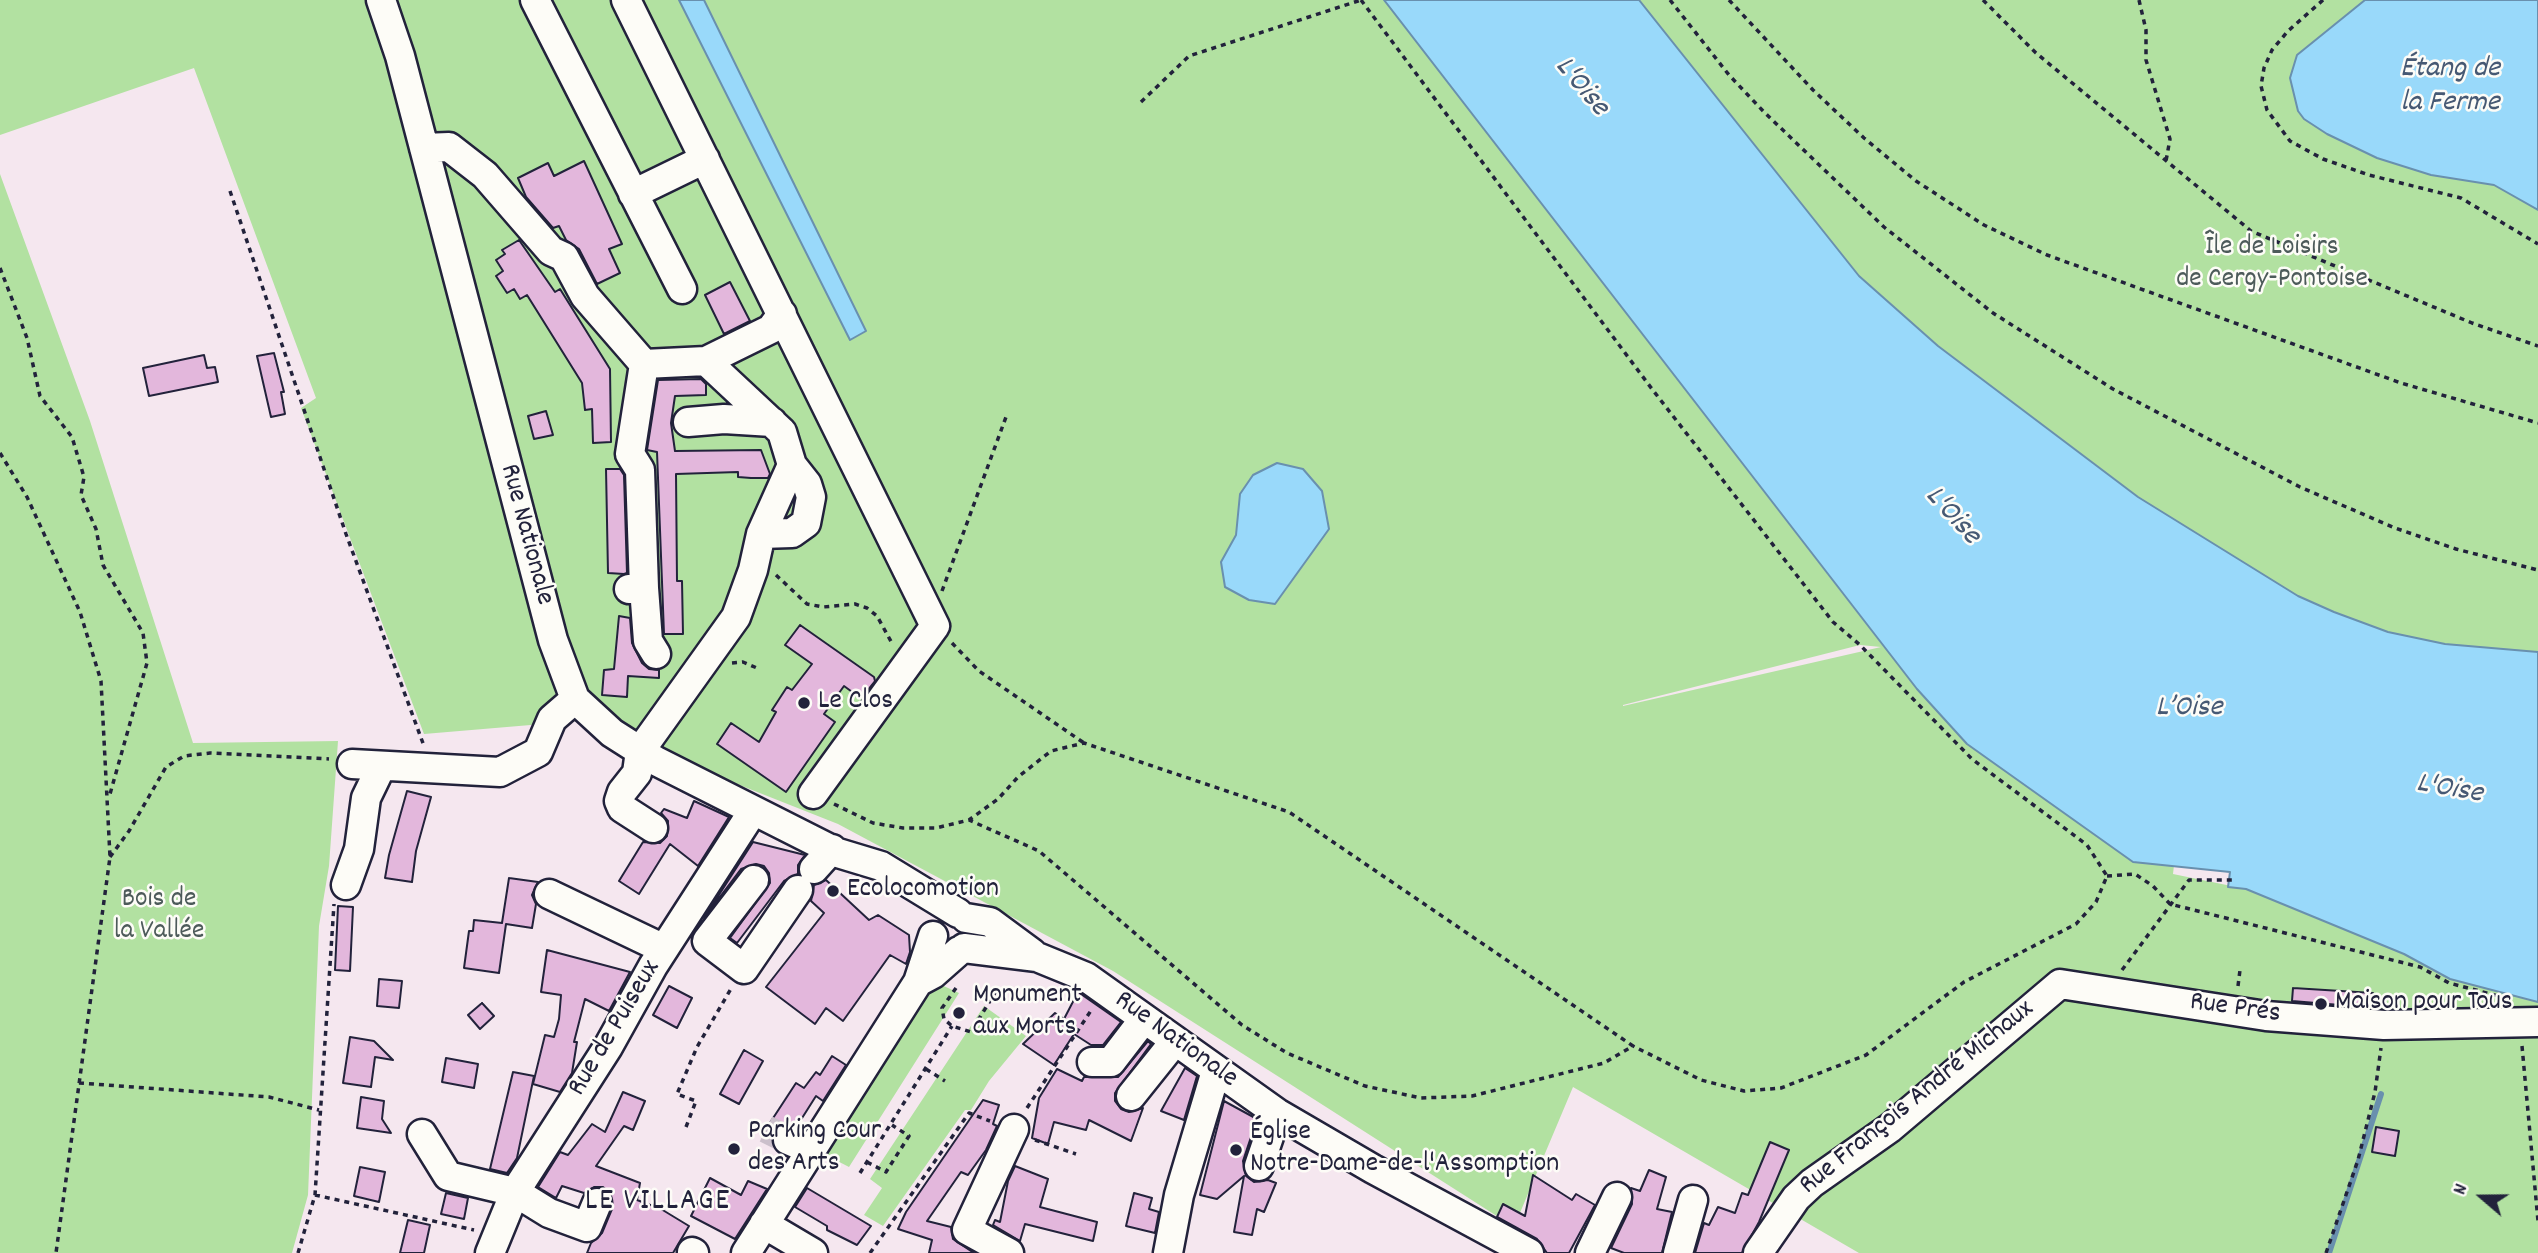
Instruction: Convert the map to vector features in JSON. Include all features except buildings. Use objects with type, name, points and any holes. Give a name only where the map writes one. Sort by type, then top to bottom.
[{"type":"street","name":"Rue Nationale","points":[[381,0],[393,31],[553,640],[575,699],[612,733],[639,751],[753,811],[828,867],[881,866],[962,915],[990,922],[1037,957],[1086,977],[1278,1113],[1373,1169],[1529,1253]]},
{"type":"street","points":[[535,0],[682,289]]},
{"type":"street","points":[[626,0],[914,578],[930,616],[813,794]]},
{"type":"street","points":[[424,148],[449,147],[485,175],[545,245],[564,257],[585,296],[644,364]]},
{"type":"street","points":[[633,194],[705,159]]},
{"type":"street","points":[[644,364],[706,361],[771,329],[782,314]]},
{"type":"street","points":[[653,828],[622,808],[619,801],[622,792],[637,773],[639,751],[736,617],[753,570],[761,534],[792,533],[806,523],[811,497],[807,484],[792,466],[782,432],[706,361]]},
{"type":"street","points":[[644,364],[620,455],[640,470],[636,588],[648,641],[656,653]]},
{"type":"street","points":[[688,422],[724,419],[772,422]]},
{"type":"street","points":[[352,764],[382,768],[500,772],[538,752],[552,719],[575,699]]},
{"type":"street","points":[[346,886],[359,849],[366,798],[382,768]]},
{"type":"street","name":"Rue de Puiseux","points":[[493,1244],[515,1192],[608,1047],[669,941],[753,811]]},
{"type":"street","points":[[707,941],[744,970],[828,867]]},
{"type":"street","points":[[548,894],[700,951],[754,880]]},
{"type":"street","name":"Rue Nationale","points":[[907,884],[932,932]]},
{"type":"street","points":[[746,1253],[803,1158],[918,982],[932,932],[942,915],[962,915],[972,933],[962,949],[918,982]]},
{"type":"street","points":[[932,932],[942,949],[962,949]]},
{"type":"street","name":"Rue Nationale","points":[[962,949],[1037,957]]},
{"type":"street","name":"Rue Prés","points":[[2060,984],[2266,1016],[2384,1025],[2523,1015]]},
{"type":"street","name":"Rue François André Michaux","points":[[1758,1253],[1796,1198],[1812,1183],[1890,1128],[2060,984]]},
{"type":"street","points":[[1092,1062],[1111,1062],[1144,1019]]},
{"type":"street","points":[[1131,1096],[1175,1041]]},
{"type":"street","points":[[1168,1253],[1179,1195],[1216,1071]]},
{"type":"street","points":[[1259,1166],[1278,1113]]},
{"type":"street","points":[[1009,1253],[967,1230],[1013,1131]]},
{"type":"street","points":[[422,1134],[448,1176],[515,1192],[548,1213],[587,1227],[597,1203]]},
{"type":"street","points":[[1590,1253],[1617,1197]]},
{"type":"street","points":[[1678,1253],[1693,1200]]},
{"type":"street","points":[[765,1224],[813,1253]]},
{"type":"path","points":[[1141,102],[1189,56],[1361,0],[1652,390],[1833,622],[1869,654],[1972,759],[2087,845],[2107,876]]},
{"type":"path","points":[[1670,0],[1729,75],[1773,121],[1884,227],[1993,313],[2113,389],[2300,487],[2395,528],[2456,549],[2538,570]]},
{"type":"path","points":[[1729,0],[1812,90],[1864,138],[1916,181],[1984,225],[2047,254],[2401,383],[2538,424]]},
{"type":"path","points":[[1983,0],[2036,53],[2251,231],[2472,323],[2538,346]]},
{"type":"path","points":[[2139,0],[2146,30],[2146,60],[2170,139],[2166,161]]},
{"type":"path","points":[[2323,0],[2288,31],[2273,50],[2264,68],[2261,86],[2267,110],[2290,141],[2323,159],[2358,171],[2461,198],[2538,244]]},
{"type":"path","points":[[229,191],[346,534],[425,747],[424,769]]},
{"type":"path","points":[[0,268],[27,338],[40,396],[72,437],[84,477],[81,495],[96,529],[103,565],[143,633],[147,663],[108,799]]},
{"type":"path","points":[[1006,417],[945,588],[930,616],[979,671],[1084,743],[1289,812],[1633,1046],[1702,1080],[1744,1091],[1781,1088],[1866,1055],[1964,982],[2076,923],[2096,902],[2107,876]]},
{"type":"path","points":[[0,453],[27,496],[80,612],[101,681],[110,857],[56,1253]]},
{"type":"path","points":[[753,570],[772,573],[807,604],[823,607],[855,604],[867,608],[877,616],[895,649]]},
{"type":"path","points":[[813,794],[873,823],[903,828],[936,828],[969,820],[998,799],[1018,777],[1051,751],[1084,743]]},
{"type":"path","points":[[110,857],[130,831],[166,767],[184,757],[209,753],[336,760],[352,764]]},
{"type":"path","points":[[969,820],[1039,850],[1242,1025],[1287,1053],[1365,1086],[1421,1098],[1472,1096],[1604,1063],[1633,1046]]},
{"type":"path","points":[[2107,876],[2134,874],[2153,886],[2170,904],[2420,967],[2449,983],[2523,1015],[2538,1221]]},
{"type":"path","points":[[2106,991],[2189,880],[2233,880]]},
{"type":"path","points":[[298,1253],[315,1195],[331,916],[335,897],[346,886]]},
{"type":"path","points":[[2238,986],[2241,970]]},
{"type":"path","points":[[957,986],[942,1008],[944,1019],[952,1026],[971,1032],[996,991]]},
{"type":"path","points":[[1013,1131],[1104,990]]},
{"type":"path","points":[[686,1128],[696,1101],[677,1094],[696,1047],[723,999]]},
{"type":"path","points":[[2326,1253],[2358,1160],[2375,1092],[2384,1025]]},
{"type":"path","points":[[860,1173],[952,1026]]},
{"type":"path","points":[[926,1069],[945,1081]]},
{"type":"path","points":[[79,1083],[269,1097],[319,1110]]},
{"type":"path","points":[[870,1253],[969,1113],[1076,1154]]},
{"type":"path","points":[[867,1162],[886,1172],[909,1136],[891,1124]]},
{"type":"path","points":[[315,1195],[493,1244]]},
{"type":"green space","points":[[0,0],[1384,0],[1884,647],[1967,744],[2133,862],[2174,865],[2173,874],[2246,889],[2404,954],[2450,979],[2538,1002],[2538,1253],[1859,1253],[1573,1087],[1514,1227],[1113,971],[838,824],[578,721],[424,734],[301,408],[316,398],[194,68],[0,135]],"holes":[[[1860,645],[1881,647],[1623,706]]]},
{"type":"green space","name":"Île de Loisirs de Cergy-Pontoise","points":[[1639,0],[2538,0],[2538,652],[2445,644],[2389,632],[2334,612],[2298,596],[2138,497],[1938,346],[1859,276]]},
{"type":"green space","name":"Bois de la Vallée","points":[[0,174],[90,421],[193,743],[338,741],[329,866],[319,926],[308,1195],[292,1253],[0,1253]]},
{"type":"green space","points":[[935,982],[959,993],[849,1167],[824,1154]]},
{"type":"green space","points":[[984,1006],[1026,1036],[989,1081],[971,1110],[965,1110],[883,1226],[864,1215],[882,1188],[870,1179]]},
{"type":"water","points":[[679,0],[704,0],[866,331],[850,340]]},
{"type":"water","name":"L’Oise","points":[[1384,0],[1639,0],[1859,276],[1938,346],[2138,497],[2298,596],[2334,612],[2388,632],[2445,644],[2538,652],[2538,1002],[2450,979],[2404,954],[2246,889],[2228,887],[2230,872],[2133,862],[1967,744],[1917,689]]},
{"type":"water","name":"Étang de la Ferme","points":[[2365,0],[2538,0],[2538,210],[2494,185],[2431,175],[2377,158],[2327,134],[2304,119],[2298,111],[2290,78],[2297,55]]},
{"type":"water","points":[[1277,463],[1303,469],[1322,491],[1329,529],[1275,604],[1249,600],[1225,587],[1221,562],[1236,535],[1240,494],[1253,475]]},
{"type":"waterway","points":[[2329,1253],[2381,1094]]},
{"type":"tunnel","points":[[766,1129],[788,1140]]},
{"type":"place","name":"Le Clos","points":[[804,703]]},
{"type":"place","name":"Ecolocomotion","points":[[833,891]]},
{"type":"place","name":"Maison pour Tous","points":[[2321,1004]]},
{"type":"place","name":"Monument aux Morts","points":[[959,1013]]},
{"type":"place","name":"Parking Cour des Arts","points":[[734,1149]]},
{"type":"place","name":"Église Notre-Dame-de-l'Assomption","points":[[1236,1150]]},
{"type":"district","name":"LE VILLAGE","points":[[658,1204]]},
{"type":"water label","name":"L'Oise","points":[[1580,88]]},
{"type":"water label","name":"L'Oise","points":[[1951,517]]},
{"type":"water label","name":"L'Oise","points":[[2449,791]]}]
